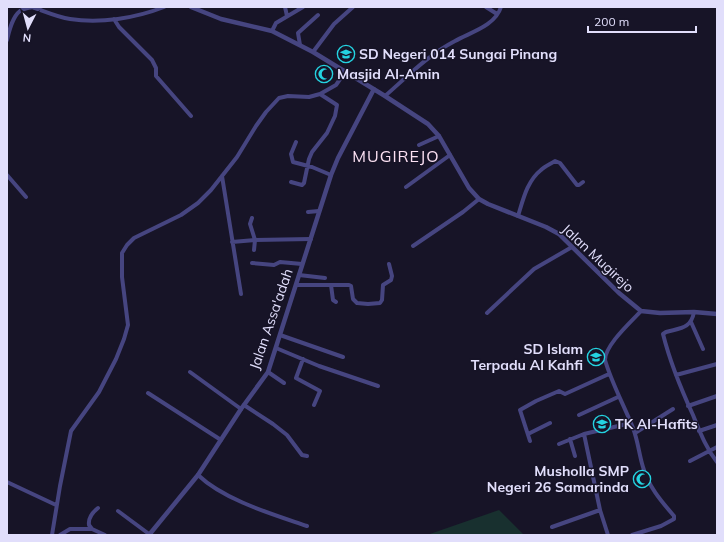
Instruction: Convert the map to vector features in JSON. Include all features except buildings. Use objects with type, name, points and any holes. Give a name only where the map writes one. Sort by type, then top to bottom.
[{"type":"street","points":[[7,40],[16,16],[20,11],[32,7],[70,19],[90,21],[145,14],[164,7]]},
{"type":"street","name":"Jalan Mugirejo","points":[[191,7],[222,19],[272,31],[313,52],[386,96],[428,124],[439,136],[462,177],[479,199],[554,231],[619,293],[641,311]]},
{"type":"street","points":[[285,7],[287,16]]},
{"type":"street","points":[[272,31],[276,23],[303,7]]},
{"type":"street","points":[[313,52],[334,24],[353,7]]},
{"type":"street","points":[[486,7],[497,14]]},
{"type":"street","points":[[386,96],[431,55],[486,25],[497,14],[501,7]]},
{"type":"street","points":[[300,45],[298,33],[318,15]]},
{"type":"street","points":[[114,19],[119,27],[152,60],[156,67],[156,76],[190,116]]},
{"type":"street","points":[[52,535],[56,505],[71,431],[99,392],[116,359],[128,325],[122,277],[122,253],[127,245],[134,238],[181,215],[198,203],[211,190],[237,157],[266,112],[279,98],[288,96],[309,97],[320,94],[336,85],[345,72]]},
{"type":"street","name":"Jalan Assa'adah","points":[[149,535],[198,475],[242,407],[268,372],[331,175],[338,158],[374,89]]},
{"type":"street","points":[[291,182],[302,185],[304,184],[312,152],[327,133],[338,107],[320,94]]},
{"type":"street","points":[[418,145],[439,136]]},
{"type":"street","points":[[296,142],[292,154],[292,162],[308,166],[331,175]]},
{"type":"street","points":[[406,187],[450,155]]},
{"type":"street","points":[[518,216],[531,181],[542,169],[555,161],[560,164],[577,185],[583,182]]},
{"type":"street","points":[[7,176],[26,198]]},
{"type":"street","points":[[222,176],[240,294]]},
{"type":"street","points":[[412,246],[460,215],[479,199]]},
{"type":"street","points":[[308,212],[319,211]]},
{"type":"street","points":[[252,218],[250,224],[255,240],[254,250]]},
{"type":"street","points":[[232,242],[311,239]]},
{"type":"street","points":[[487,313],[534,269],[572,247]]},
{"type":"street","points":[[252,263],[274,265],[280,262],[302,264]]},
{"type":"street","points":[[296,285],[350,286],[353,299],[357,303],[380,303],[382,300],[383,285],[392,280],[389,264]]},
{"type":"street","points":[[299,275],[325,278]]},
{"type":"street","points":[[331,286],[333,300],[336,302]]},
{"type":"street","points":[[632,535],[661,526],[674,520],[674,516],[650,485],[646,476],[635,433],[609,374],[605,360],[606,352],[641,311],[660,313],[694,312],[717,314]]},
{"type":"street","points":[[694,312],[691,322],[688,325],[664,334],[676,375],[688,406],[709,450],[717,462]]},
{"type":"street","points":[[691,322],[703,349]]},
{"type":"street","points":[[280,335],[343,357]]},
{"type":"street","points":[[276,348],[319,366],[378,386]]},
{"type":"street","points":[[303,359],[296,378],[320,391],[314,405]]},
{"type":"street","points":[[676,375],[717,364]]},
{"type":"street","points":[[190,372],[242,407],[282,431],[287,435],[302,455],[308,456]]},
{"type":"street","points":[[268,372],[284,383]]},
{"type":"street","points":[[530,441],[520,410],[559,391],[565,394],[609,374]]},
{"type":"street","points":[[148,393],[221,440]]},
{"type":"street","points":[[688,406],[717,396]]},
{"type":"street","points":[[579,415],[618,397]]},
{"type":"street","points":[[635,433],[673,409]]},
{"type":"street","points":[[528,434],[550,423]]},
{"type":"street","points":[[560,444],[584,434],[631,423]]},
{"type":"street","points":[[700,431],[717,425]]},
{"type":"street","points":[[584,434],[600,510],[608,535]]},
{"type":"street","points":[[570,440],[575,456]]},
{"type":"street","points":[[690,462],[709,450],[717,447]]},
{"type":"street","points":[[198,475],[208,485],[217,488],[223,494],[266,512],[307,526]]},
{"type":"street","points":[[7,482],[56,505]]},
{"type":"street","points":[[92,529],[88,521],[94,511],[98,508]]},
{"type":"street","points":[[552,527],[600,510]]},
{"type":"street","points":[[118,511],[149,535]]},
{"type":"street","points":[[60,535],[70,529],[92,529],[105,535]]},
{"type":"green space","points":[[499,510],[524,535],[427,535]]},
{"type":"place","name":"SD Negeri 014 Sungai Pinang","points":[[346,54]]},
{"type":"place","name":"Masjid Al-Amin","points":[[324,74]]},
{"type":"place","name":"SD Islam Terpadu Al Kahfi","points":[[596,357]]},
{"type":"place","name":"TK Al-Hafits","points":[[602,424]]},
{"type":"place","name":"Musholla SMP Negeri 26 Samarinda","points":[[642,479]]},
{"type":"district","name":"MUGIREJO","points":[[396,156]]}]
